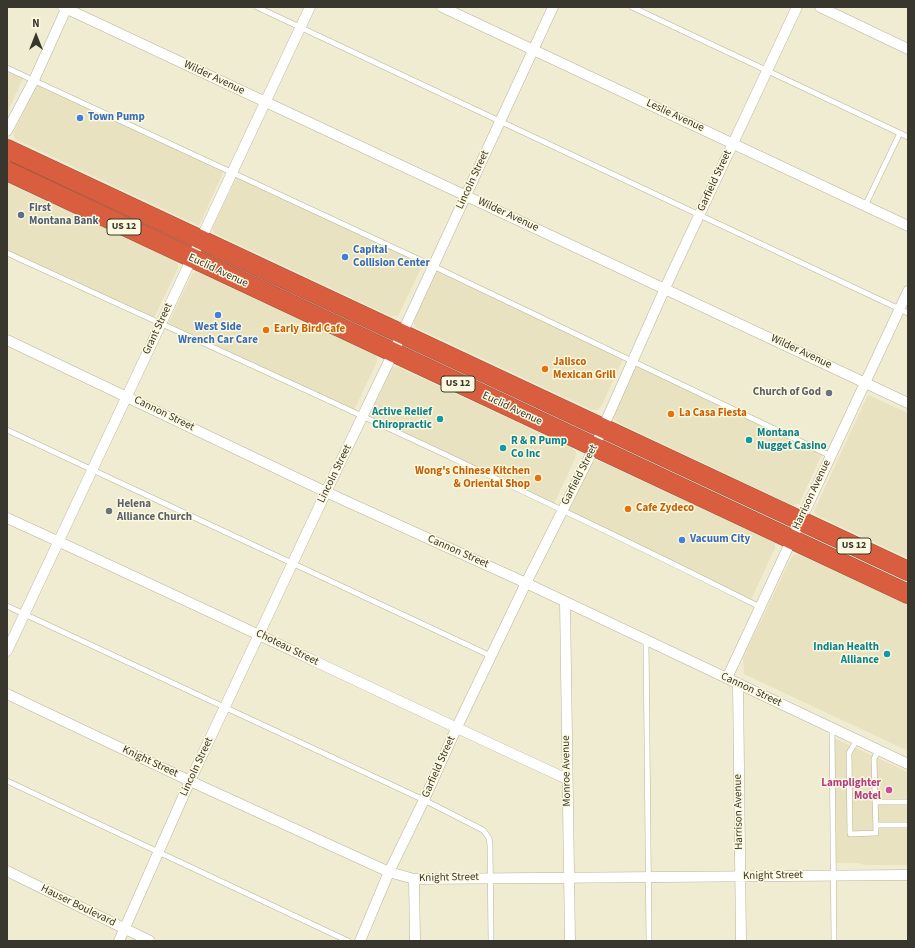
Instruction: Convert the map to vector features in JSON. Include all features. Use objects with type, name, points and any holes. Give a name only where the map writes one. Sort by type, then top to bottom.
[{"type":"highway","name":"Euclid Avenue","points":[[7,149],[908,571]]},
{"type":"highway","name":"Euclid Avenue","points":[[7,171],[594,448],[908,594]]},
{"type":"street","points":[[7,131],[34,80],[65,7]]},
{"type":"street","name":"Wilder Avenue","points":[[65,7],[908,403]]},
{"type":"street","name":"Grant Street","points":[[7,652],[310,7]]},
{"type":"street","name":"Leslie Avenue","points":[[442,7],[908,226]]},
{"type":"street","name":"Lincoln Street","points":[[119,941],[190,780],[258,634],[393,353],[553,7]]},
{"type":"street","name":"Garfield Street","points":[[360,941],[389,872],[424,800],[456,728],[526,583],[604,428],[664,288],[797,7]]},
{"type":"street","points":[[820,7],[908,49]]},
{"type":"street","name":"Harrison Avenue","points":[[727,678],[865,382],[904,311],[908,291]]},
{"type":"street","name":"Cannon Street","points":[[7,340],[326,492],[526,583],[908,764]]},
{"type":"street","name":"Choteau Street","points":[[7,518],[567,779]]},
{"type":"street","name":"Monroe Avenue","points":[[565,602],[570,941]]},
{"type":"street","name":"Harrison Avenue","points":[[738,683],[741,941]]},
{"type":"street","name":"Knight Street","points":[[7,694],[389,872],[414,879],[908,875]]},
{"type":"street","name":"Hauser Boulevard","points":[[7,871],[150,941]]},
{"type":"street","points":[[414,879],[415,941]]},
{"type":"lane","points":[[257,7],[904,311]]},
{"type":"lane","points":[[632,7],[908,137]]},
{"type":"lane","points":[[7,68],[433,266],[831,456]]},
{"type":"lane","points":[[865,206],[900,133]]},
{"type":"lane","points":[[7,253],[362,416],[563,511],[760,607]]},
{"type":"lane","points":[[7,430],[491,656]]},
{"type":"lane","points":[[7,606],[424,800],[483,830],[489,838],[491,941]]},
{"type":"lane","points":[[646,640],[649,941]]},
{"type":"lane","points":[[832,728],[834,941]]},
{"type":"lane","points":[[857,740],[849,753],[850,834],[876,833],[874,759],[878,750]]},
{"type":"lane","points":[[7,781],[348,941]]},
{"type":"lane","points":[[875,802],[908,802]]},
{"type":"lane","points":[[876,825],[908,825]]},
{"type":"shaded area","points":[[7,68],[24,76],[7,113]]},
{"type":"shaded area","points":[[38,82],[224,170],[199,226],[15,139],[13,133]]},
{"type":"shaded area","points":[[237,176],[424,262],[398,316],[384,313],[214,233],[212,229]]},
{"type":"shaded area","points":[[7,182],[175,261],[178,264],[178,268],[153,320],[7,253]]},
{"type":"shaded area","points":[[437,268],[624,357],[602,405],[597,410],[592,410],[415,327],[413,320]]},
{"type":"shaded area","points":[[197,272],[375,354],[377,357],[377,362],[353,412],[167,326],[189,280],[193,273]]},
{"type":"shaded area","points":[[637,363],[823,452],[799,504],[792,505],[617,422],[612,417]]},
{"type":"shaded area","points":[[392,367],[398,367],[572,448],[576,452],[575,459],[553,506],[368,419]]},
{"type":"shaded area","points":[[868,395],[908,413],[908,558],[816,515],[814,511]]},
{"type":"shaded area","points":[[597,461],[775,543],[775,548],[750,602],[568,513],[592,462]]},
{"type":"shaded area","points":[[799,554],[908,605],[908,751],[744,674],[743,658],[790,560],[793,555]]},
{"type":"shaded area","points":[[832,737],[908,772],[908,865],[833,863]]},
{"type":"place","name":"Town Pump","points":[[80,118]]},
{"type":"place","name":"First Montana Bank","points":[[21,215]]},
{"type":"place","name":"Capital Collision Center","points":[[345,257]]},
{"type":"place","name":"West Side Wrench Car Care","points":[[218,315]]},
{"type":"place","name":"Early Bird Cafe","points":[[266,330]]},
{"type":"place","name":"Jalisco Mexican Grill","points":[[545,369]]},
{"type":"place","name":"Church of God","points":[[829,393]]},
{"type":"place","name":"La Casa Fiesta","points":[[671,414]]},
{"type":"place","name":"Active Relief Chiropractic","points":[[440,419]]},
{"type":"place","name":"Montana Nugget Casino","points":[[749,440]]},
{"type":"place","name":"R & R Pump Co Inc","points":[[503,448]]},
{"type":"place","name":"Wong's Chinese Kitchen & Oriental Shop","points":[[538,478]]},
{"type":"place","name":"Cafe Zydeco","points":[[628,509]]},
{"type":"place","name":"Helena Alliance Church","points":[[109,511]]},
{"type":"place","name":"Vacuum City","points":[[682,540]]},
{"type":"place","name":"Indian Health Alliance","points":[[887,654]]},
{"type":"place","name":"Lamplighter Motel","points":[[889,790]]}]
